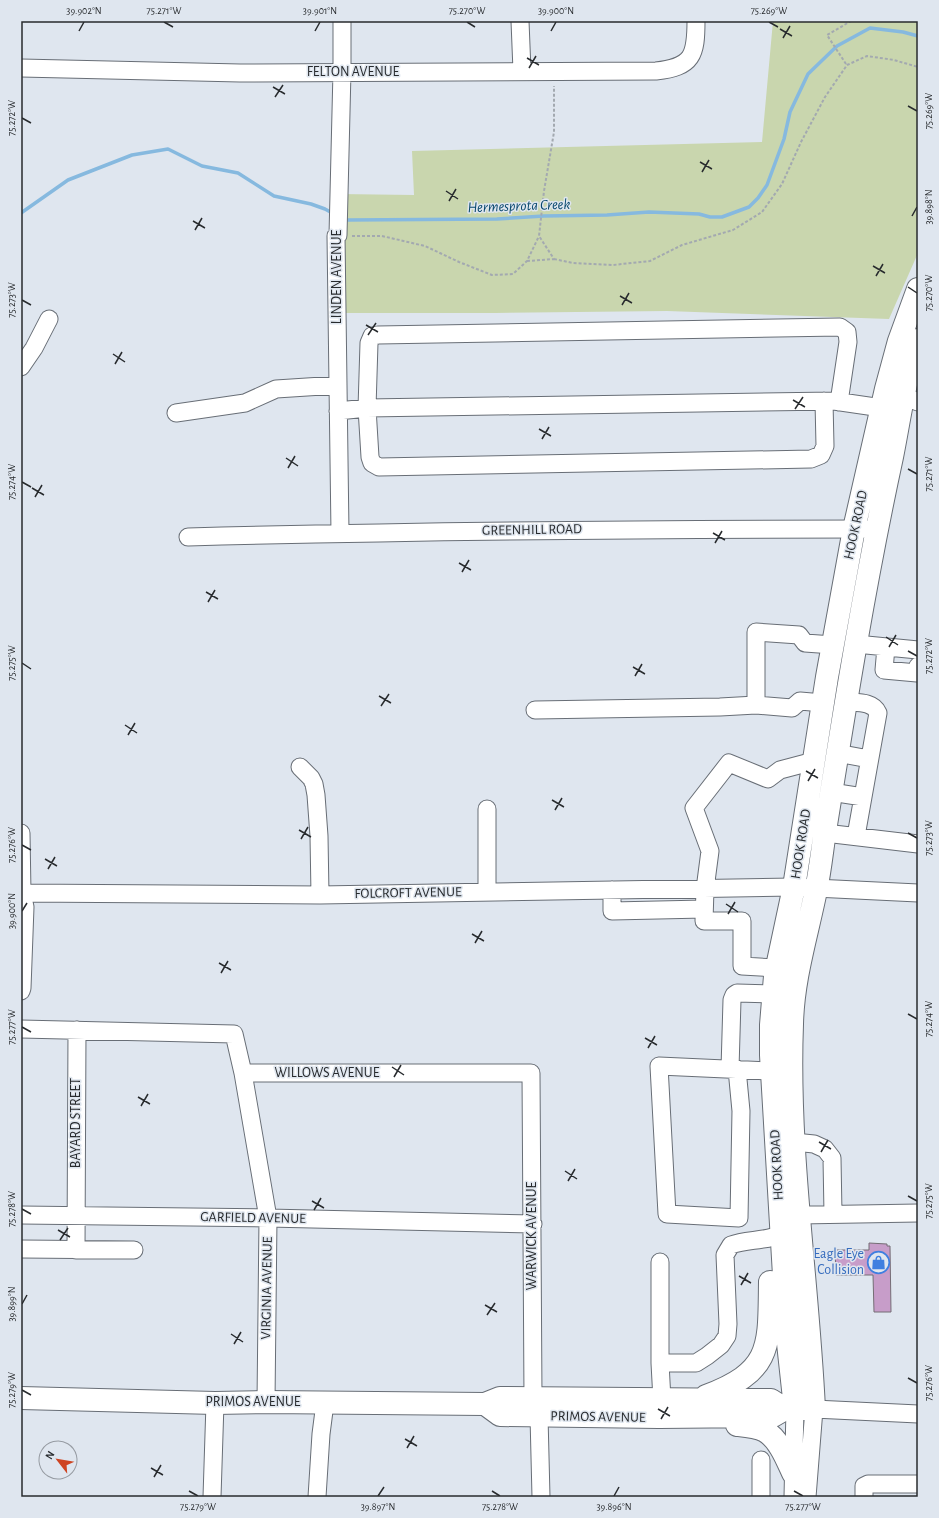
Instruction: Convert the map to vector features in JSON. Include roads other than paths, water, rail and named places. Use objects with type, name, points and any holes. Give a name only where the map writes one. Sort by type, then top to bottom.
[{"type":"main road","name":"HOOK ROAD","points":[[789,1211],[772,1071],[771,1025],[776,968],[794,887],[823,703],[854,529],[899,341],[918,289]]},
{"type":"main road","name":"HOOK ROAD","points":[[798,1409],[788,1343],[789,1211],[794,1142],[791,1026],[792,1006],[798,968],[816,888],[837,753],[876,529],[896,440],[911,399],[918,340]]},
{"type":"main road","points":[[696,1409],[747,1375],[755,1367],[766,1347],[770,1324],[770,1263],[773,1237],[789,1211]]},
{"type":"main road","name":"PRIMOS AVENUE","points":[[21,1398],[215,1403],[485,1404],[500,1415],[536,1407],[662,1400],[696,1409]]},
{"type":"main road","name":"PRIMOS AVENUE","points":[[536,1407],[696,1409],[773,1416],[798,1409]]},
{"type":"main road","points":[[696,1409],[766,1432],[781,1448],[793,1473]]},
{"type":"street","name":"LINDEN AVENUE","points":[[340,533],[336,236],[338,235],[342,21]]},
{"type":"street","points":[[520,21],[522,71]]},
{"type":"street","name":"FELTON AVENUE","points":[[21,68],[240,73],[342,71],[656,71],[677,67],[684,64],[691,56],[695,47],[696,21]]},
{"type":"street","points":[[21,367],[34,348],[49,319]]},
{"type":"street","points":[[834,326],[840,327],[846,332],[848,342],[832,402],[821,455],[811,459],[379,467],[372,463],[370,457],[367,408],[369,343],[372,336],[378,335],[834,326]]},
{"type":"street","points":[[176,413],[245,403],[276,389],[338,385]]},
{"type":"street","points":[[338,411],[367,408],[832,402],[882,408]]},
{"type":"street","name":"GREENHILL ROAD","points":[[188,537],[340,533],[597,530],[876,529]]},
{"type":"street","points":[[756,705],[756,632],[799,635],[805,643],[833,645]]},
{"type":"street","points":[[856,644],[918,650]]},
{"type":"street","points":[[886,647],[884,670],[917,673],[918,666]]},
{"type":"street","points":[[535,710],[756,705],[792,708],[800,701],[823,703]]},
{"type":"street","points":[[846,702],[872,705],[878,713],[856,836]]},
{"type":"street","points":[[837,753],[869,759]]},
{"type":"street","points":[[776,968],[742,966],[742,921],[704,921],[705,889],[710,851],[694,808],[729,763],[768,779],[780,770],[814,761]]},
{"type":"street","points":[[300,767],[311,778],[315,790],[319,836],[320,895]]},
{"type":"street","points":[[831,792],[863,797]]},
{"type":"street","points":[[487,809],[487,891]]},
{"type":"street","points":[[825,832],[918,844]]},
{"type":"street","points":[[21,834],[22,893],[25,907],[21,992]]},
{"type":"street","name":"FOLCROFT AVENUE","points":[[22,893],[320,895],[794,887],[918,892]]},
{"type":"street","points":[[612,890],[612,911],[704,909]]},
{"type":"street","points":[[772,1071],[733,1069],[659,1066],[667,1214],[739,1218],[741,1111],[733,1069],[732,1000],[734,995],[737,993],[773,994]]},
{"type":"street","points":[[21,1029],[77,1030]]},
{"type":"street","name":"VIRGINIA AVENUE","points":[[77,1030],[234,1034],[243,1073],[268,1218],[266,1402]]},
{"type":"street","name":"BAYARD STREET","points":[[76,1250],[77,1030]]},
{"type":"street","name":"WILLOWS AVENUE","points":[[243,1073],[531,1073]]},
{"type":"street","name":"WARWICK AVENUE","points":[[531,1073],[532,1224],[536,1407],[541,1497]]},
{"type":"street","points":[[794,1142],[814,1144],[825,1149],[832,1158],[833,1214]]},
{"type":"street","points":[[789,1211],[833,1214],[918,1213]]},
{"type":"street","name":"GARFIELD AVENUE","points":[[21,1215],[268,1218],[532,1224]]},
{"type":"street","points":[[660,1364],[696,1362],[721,1346],[727,1336],[728,1324],[725,1255],[731,1245],[740,1242],[759,1241],[773,1237]]},
{"type":"street","points":[[21,1249],[134,1250]]},
{"type":"street","points":[[660,1262],[660,1364],[662,1400]]},
{"type":"street","points":[[212,1497],[215,1403]]},
{"type":"street","points":[[318,1497],[325,1403]]},
{"type":"street","points":[[793,1497],[793,1473],[798,1409]]},
{"type":"street","points":[[798,1409],[807,1497]]},
{"type":"street","name":"PRIMOS AVENUE","points":[[798,1409],[918,1414]]},
{"type":"street","points":[[761,1460],[761,1497]]},
{"type":"street","points":[[864,1497],[864,1486],[868,1484],[918,1484]]},
{"type":"waterway","name":"Hermesprota Creek","points":[[343,218],[347,220],[497,219],[649,212],[699,214],[710,217],[722,217],[749,207],[758,198],[767,185],[784,139],[790,112],[808,74],[837,46],[870,28],[903,32],[918,36]]},
{"type":"waterway","name":"Hermesprota Creek","points":[[21,213],[68,180],[132,155],[168,149],[202,166],[238,173],[274,196],[311,204],[334,214]]},
{"type":"place","name":"Eagle Eye Collision","points":[[879,1262]]}]
